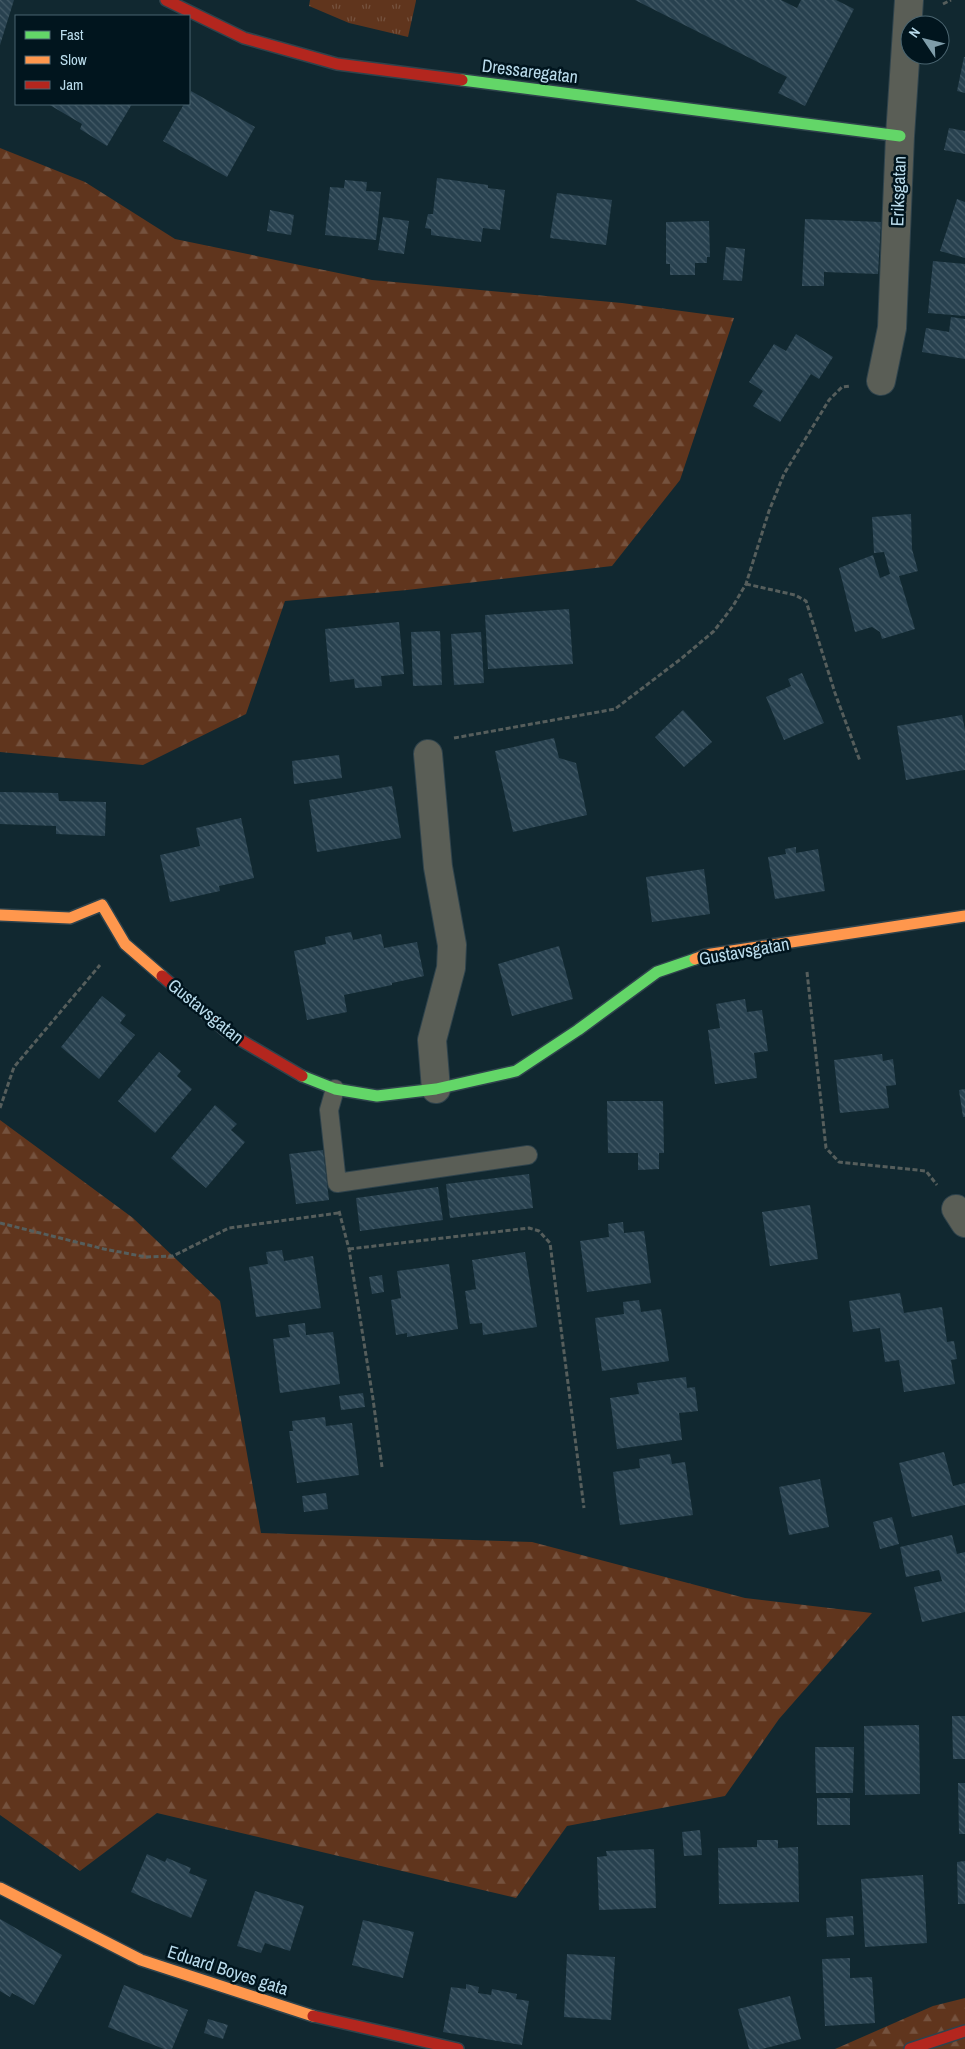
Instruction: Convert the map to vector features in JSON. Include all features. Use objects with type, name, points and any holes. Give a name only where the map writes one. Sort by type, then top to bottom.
[{"type":"street","name":"Dressaregatan","points":[[166,0],[244,38],[337,64],[900,136]]},
{"type":"street","name":"Eriksgatan","points":[[881,381],[892,328],[900,136],[909,0]]},
{"type":"street","points":[[428,754],[438,867],[452,945],[451,968],[432,1040],[436,1089]]},
{"type":"street","name":"Gustavsgatan","points":[[0,915],[70,918],[102,905],[125,944],[227,1032],[298,1075],[335,1089],[377,1096],[436,1089],[516,1071],[578,1030],[657,972],[705,955],[965,916]]},
{"type":"street","name":"Eduard Boyes gata","points":[[0,1888],[141,1960],[307,2014],[458,2049]]},
{"type":"street","points":[[910,2049],[965,2031]]},
{"type":"lane","points":[[335,1089],[329,1110],[337,1183],[528,1155]]},
{"type":"path","points":[[428,754],[456,737],[615,709],[714,631],[733,606],[746,584],[769,511],[784,474],[828,400],[842,387],[881,381]]},
{"type":"path","points":[[746,584],[795,595],[806,601],[835,693],[860,761]]},
{"type":"path","points":[[804,941],[826,1148],[839,1162],[926,1171],[960,1216]]},
{"type":"path","points":[[0,1108],[14,1068],[110,953],[125,944]]},
{"type":"path","points":[[337,1183],[340,1213],[349,1249],[373,1399],[382,1467]]},
{"type":"path","points":[[0,1223],[104,1249],[146,1257],[174,1256],[229,1228],[340,1213]]},
{"type":"path","points":[[349,1249],[529,1228],[539,1231],[550,1243],[584,1508]]},
{"type":"green space","points":[[310,0],[416,1],[408,37],[349,23],[309,6]]},
{"type":"green space","points":[[0,148],[85,182],[175,239],[372,280],[622,303],[734,318],[680,480],[612,566],[407,590],[285,601],[246,714],[143,765],[0,752]]},
{"type":"green space","points":[[0,1120],[133,1218],[220,1301],[261,1533],[532,1542],[745,1598],[872,1613],[779,1719],[725,1796],[567,1826],[516,1898],[157,1813],[80,1871],[0,1815]]},
{"type":"green space","points":[[965,1998],[965,2049],[835,2049],[933,2006]]},
{"type":"building","points":[[0,0],[14,0],[0,45]]},
{"type":"building","points":[[635,0],[781,0],[797,8],[801,0],[836,0],[854,9],[805,106],[778,93],[787,77]]},
{"type":"building","points":[[965,57],[965,93],[957,91]]},
{"type":"building","points":[[191,91],[255,127],[227,177],[163,141],[183,105],[190,105]]},
{"type":"building","points":[[50,105],[131,105],[107,146],[80,129],[82,124]]},
{"type":"building","points":[[949,128],[965,131],[965,154],[944,150]]},
{"type":"building","points":[[437,178],[488,185],[488,188],[505,190],[500,230],[483,228],[481,242],[431,235],[431,229],[425,228],[428,214],[433,214]]},
{"type":"building","points":[[345,180],[367,182],[366,191],[381,192],[376,240],[325,235],[330,187],[344,188]]},
{"type":"building","points":[[557,193],[612,200],[606,245],[550,238]]},
{"type":"building","points":[[957,199],[965,202],[965,258],[940,251]]},
{"type":"building","points":[[270,210],[294,215],[291,235],[267,231]]},
{"type":"building","points":[[383,217],[409,221],[404,254],[378,250]]},
{"type":"building","points":[[805,219],[881,222],[878,274],[824,272],[824,286],[802,286]]},
{"type":"building","points":[[709,221],[710,257],[707,257],[707,263],[695,263],[695,275],[670,275],[670,264],[666,264],[666,222]]},
{"type":"building","points":[[726,247],[745,249],[742,281],[723,280]]},
{"type":"building","points":[[933,261],[965,264],[965,316],[928,313]]},
{"type":"building","points":[[951,317],[965,319],[965,359],[922,352],[926,328],[949,332]]},
{"type":"building","points":[[796,334],[833,357],[819,379],[811,374],[780,422],[753,406],[763,391],[749,382],[774,344],[786,351]]},
{"type":"building","points":[[911,514],[912,549],[918,571],[899,576],[915,629],[882,639],[880,632],[872,627],[855,632],[839,568],[873,555],[880,578],[890,574],[884,552],[874,553],[872,517]]},
{"type":"building","points":[[569,609],[573,664],[488,669],[485,615]]},
{"type":"building","points":[[399,622],[404,674],[381,676],[382,686],[355,688],[354,679],[330,682],[325,629]]},
{"type":"building","points":[[440,631],[442,685],[413,686],[411,632]]},
{"type":"building","points":[[481,632],[484,683],[454,685],[451,634]]},
{"type":"building","points":[[802,673],[824,723],[784,740],[766,697],[791,686],[788,679]]},
{"type":"building","points":[[683,710],[712,742],[684,767],[655,737]]},
{"type":"building","points":[[962,715],[965,730],[965,770],[906,780],[897,726]]},
{"type":"building","points":[[554,738],[559,758],[576,763],[587,815],[513,832],[495,751]]},
{"type":"building","points":[[339,755],[342,778],[294,784],[292,761]]},
{"type":"building","points":[[392,786],[401,838],[317,852],[309,800]]},
{"type":"building","points":[[0,792],[58,793],[59,801],[106,802],[105,836],[56,834],[56,826],[0,824]]},
{"type":"building","points":[[241,818],[254,878],[219,886],[220,891],[170,902],[160,855],[200,846],[196,828]]},
{"type":"building","points":[[796,847],[796,853],[818,849],[825,891],[775,899],[768,857],[786,854],[785,849]]},
{"type":"building","points":[[704,869],[710,914],[652,922],[646,877]]},
{"type":"building","points":[[351,932],[353,940],[381,934],[384,948],[417,942],[424,976],[344,995],[347,1012],[307,1020],[294,951],[326,944],[325,937]]},
{"type":"building","points":[[559,946],[573,999],[512,1016],[498,964]]},
{"type":"building","points":[[102,996],[126,1015],[120,1023],[135,1035],[99,1079],[61,1047]]},
{"type":"building","points":[[745,999],[747,1012],[762,1010],[768,1051],[754,1053],[757,1078],[715,1084],[708,1030],[720,1028],[716,1004]]},
{"type":"building","points":[[159,1052],[181,1071],[177,1076],[192,1089],[155,1133],[118,1101]]},
{"type":"building","points":[[882,1054],[883,1061],[893,1059],[896,1085],[886,1086],[889,1108],[840,1113],[834,1060]]},
{"type":"building","points":[[965,1089],[965,1117],[963,1117],[959,1090]]},
{"type":"building","points":[[607,1101],[663,1101],[664,1153],[659,1153],[659,1169],[638,1170],[638,1153],[608,1153]]},
{"type":"building","points":[[215,1105],[237,1124],[231,1130],[245,1142],[206,1188],[171,1158]]},
{"type":"building","points":[[323,1150],[329,1200],[296,1204],[289,1154]]},
{"type":"building","points":[[529,1174],[533,1208],[450,1218],[446,1184]]},
{"type":"building","points":[[438,1187],[443,1220],[360,1231],[356,1198]]},
{"type":"building","points":[[810,1205],[818,1259],[770,1266],[762,1212]]},
{"type":"building","points":[[623,1222],[624,1233],[644,1231],[651,1283],[587,1292],[580,1241],[609,1237],[608,1224]]},
{"type":"building","points":[[282,1250],[284,1261],[313,1256],[321,1308],[256,1317],[249,1267],[268,1264],[266,1252]]},
{"type":"building","points":[[525,1252],[537,1327],[483,1335],[482,1323],[470,1324],[465,1291],[476,1289],[472,1260]]},
{"type":"building","points":[[449,1264],[458,1329],[407,1337],[407,1333],[396,1335],[391,1300],[401,1298],[397,1271]]},
{"type":"building","points":[[382,1275],[384,1292],[372,1294],[369,1277]]},
{"type":"building","points":[[900,1293],[904,1313],[942,1307],[947,1342],[954,1341],[957,1359],[951,1360],[955,1384],[904,1392],[899,1360],[885,1362],[880,1328],[853,1332],[849,1301]]},
{"type":"building","points":[[639,1300],[641,1312],[661,1309],[669,1361],[602,1371],[595,1318],[624,1314],[623,1302]]},
{"type":"building","points":[[305,1323],[306,1335],[333,1332],[340,1384],[280,1393],[273,1339],[290,1337],[288,1325]]},
{"type":"building","points":[[686,1377],[687,1388],[695,1387],[698,1411],[679,1413],[682,1440],[617,1449],[610,1398],[639,1394],[637,1383]]},
{"type":"building","points":[[363,1393],[365,1407],[341,1410],[339,1396]]},
{"type":"building","points":[[325,1417],[326,1426],[352,1423],[359,1475],[297,1483],[289,1431],[293,1431],[292,1421]]},
{"type":"building","points":[[944,1452],[953,1486],[965,1483],[965,1505],[912,1517],[899,1463]]},
{"type":"building","points":[[670,1454],[672,1464],[685,1462],[693,1515],[620,1525],[613,1472],[640,1468],[639,1459]]},
{"type":"building","points":[[820,1479],[829,1527],[789,1535],[779,1487]]},
{"type":"building","points":[[326,1493],[328,1509],[304,1512],[302,1496]]},
{"type":"building","points":[[892,1517],[899,1544],[880,1549],[873,1522]]},
{"type":"building","points":[[952,1535],[957,1554],[965,1552],[965,1612],[922,1622],[914,1587],[942,1581],[939,1570],[906,1577],[900,1547]]},
{"type":"building","points":[[952,1716],[965,1716],[965,1759],[953,1759]]},
{"type":"building","points":[[919,1725],[920,1794],[865,1795],[864,1726]]},
{"type":"building","points":[[815,1747],[854,1747],[853,1793],[816,1793]]},
{"type":"building","points":[[958,1783],[965,1783],[965,1834],[959,1834]]},
{"type":"building","points":[[817,1798],[850,1798],[850,1825],[817,1825]]},
{"type":"building","points":[[700,1830],[702,1855],[684,1856],[682,1832]]},
{"type":"building","points":[[757,1840],[778,1840],[778,1848],[798,1847],[799,1902],[719,1904],[718,1848],[757,1847]]},
{"type":"building","points":[[654,1849],[656,1908],[599,1910],[597,1857],[607,1856],[606,1851]]},
{"type":"building","points":[[147,1854],[165,1862],[167,1858],[191,1868],[189,1873],[207,1880],[191,1918],[131,1892]]},
{"type":"building","points":[[965,1861],[965,1904],[958,1904],[957,1862]]},
{"type":"building","points":[[923,1875],[927,1943],[865,1947],[861,1879]]},
{"type":"building","points":[[255,1891],[304,1906],[290,1951],[265,1943],[261,1953],[237,1946]]},
{"type":"building","points":[[853,1916],[854,1935],[827,1937],[826,1918]]},
{"type":"building","points":[[0,1919],[62,1955],[34,2005],[12,1993],[10,1997],[0,1991]]},
{"type":"building","points":[[363,1920],[414,1932],[403,1978],[352,1965]]},
{"type":"building","points":[[567,1954],[615,1957],[611,2020],[564,2017]]},
{"type":"building","points":[[850,1958],[850,1978],[872,1977],[875,2023],[825,2026],[822,1959]]},
{"type":"building","points":[[466,1984],[479,1987],[478,1993],[491,1995],[492,1989],[517,1994],[516,1999],[529,2001],[522,2045],[443,2032],[451,1987],[466,1989]]},
{"type":"building","points":[[124,1985],[188,2010],[172,2049],[164,2049],[108,2027]]},
{"type":"building","points":[[790,1996],[801,2039],[762,2049],[749,2049],[738,2009]]},
{"type":"building","points":[[208,2019],[228,2025],[223,2039],[204,2033]]},
{"type":"traffic: fast","points":[[462,80],[900,136]]},
{"type":"traffic: fast","points":[[302,1076],[335,1089],[377,1096],[436,1089],[516,1071],[578,1030],[657,972],[695,959]]},
{"type":"traffic: slow","points":[[0,915],[70,918],[102,905],[125,944],[162,976]]},
{"type":"traffic: slow","points":[[695,959],[705,955],[965,916]]},
{"type":"traffic: slow","points":[[0,1888],[141,1960],[313,2016]]},
{"type":"traffic: jam","points":[[166,0],[244,38],[337,64],[462,80]]},
{"type":"traffic: jam","points":[[162,976],[227,1032],[302,1076]]},
{"type":"traffic: jam","points":[[313,2016],[458,2049]]},
{"type":"traffic: jam","points":[[910,2049],[965,2031]]}]
